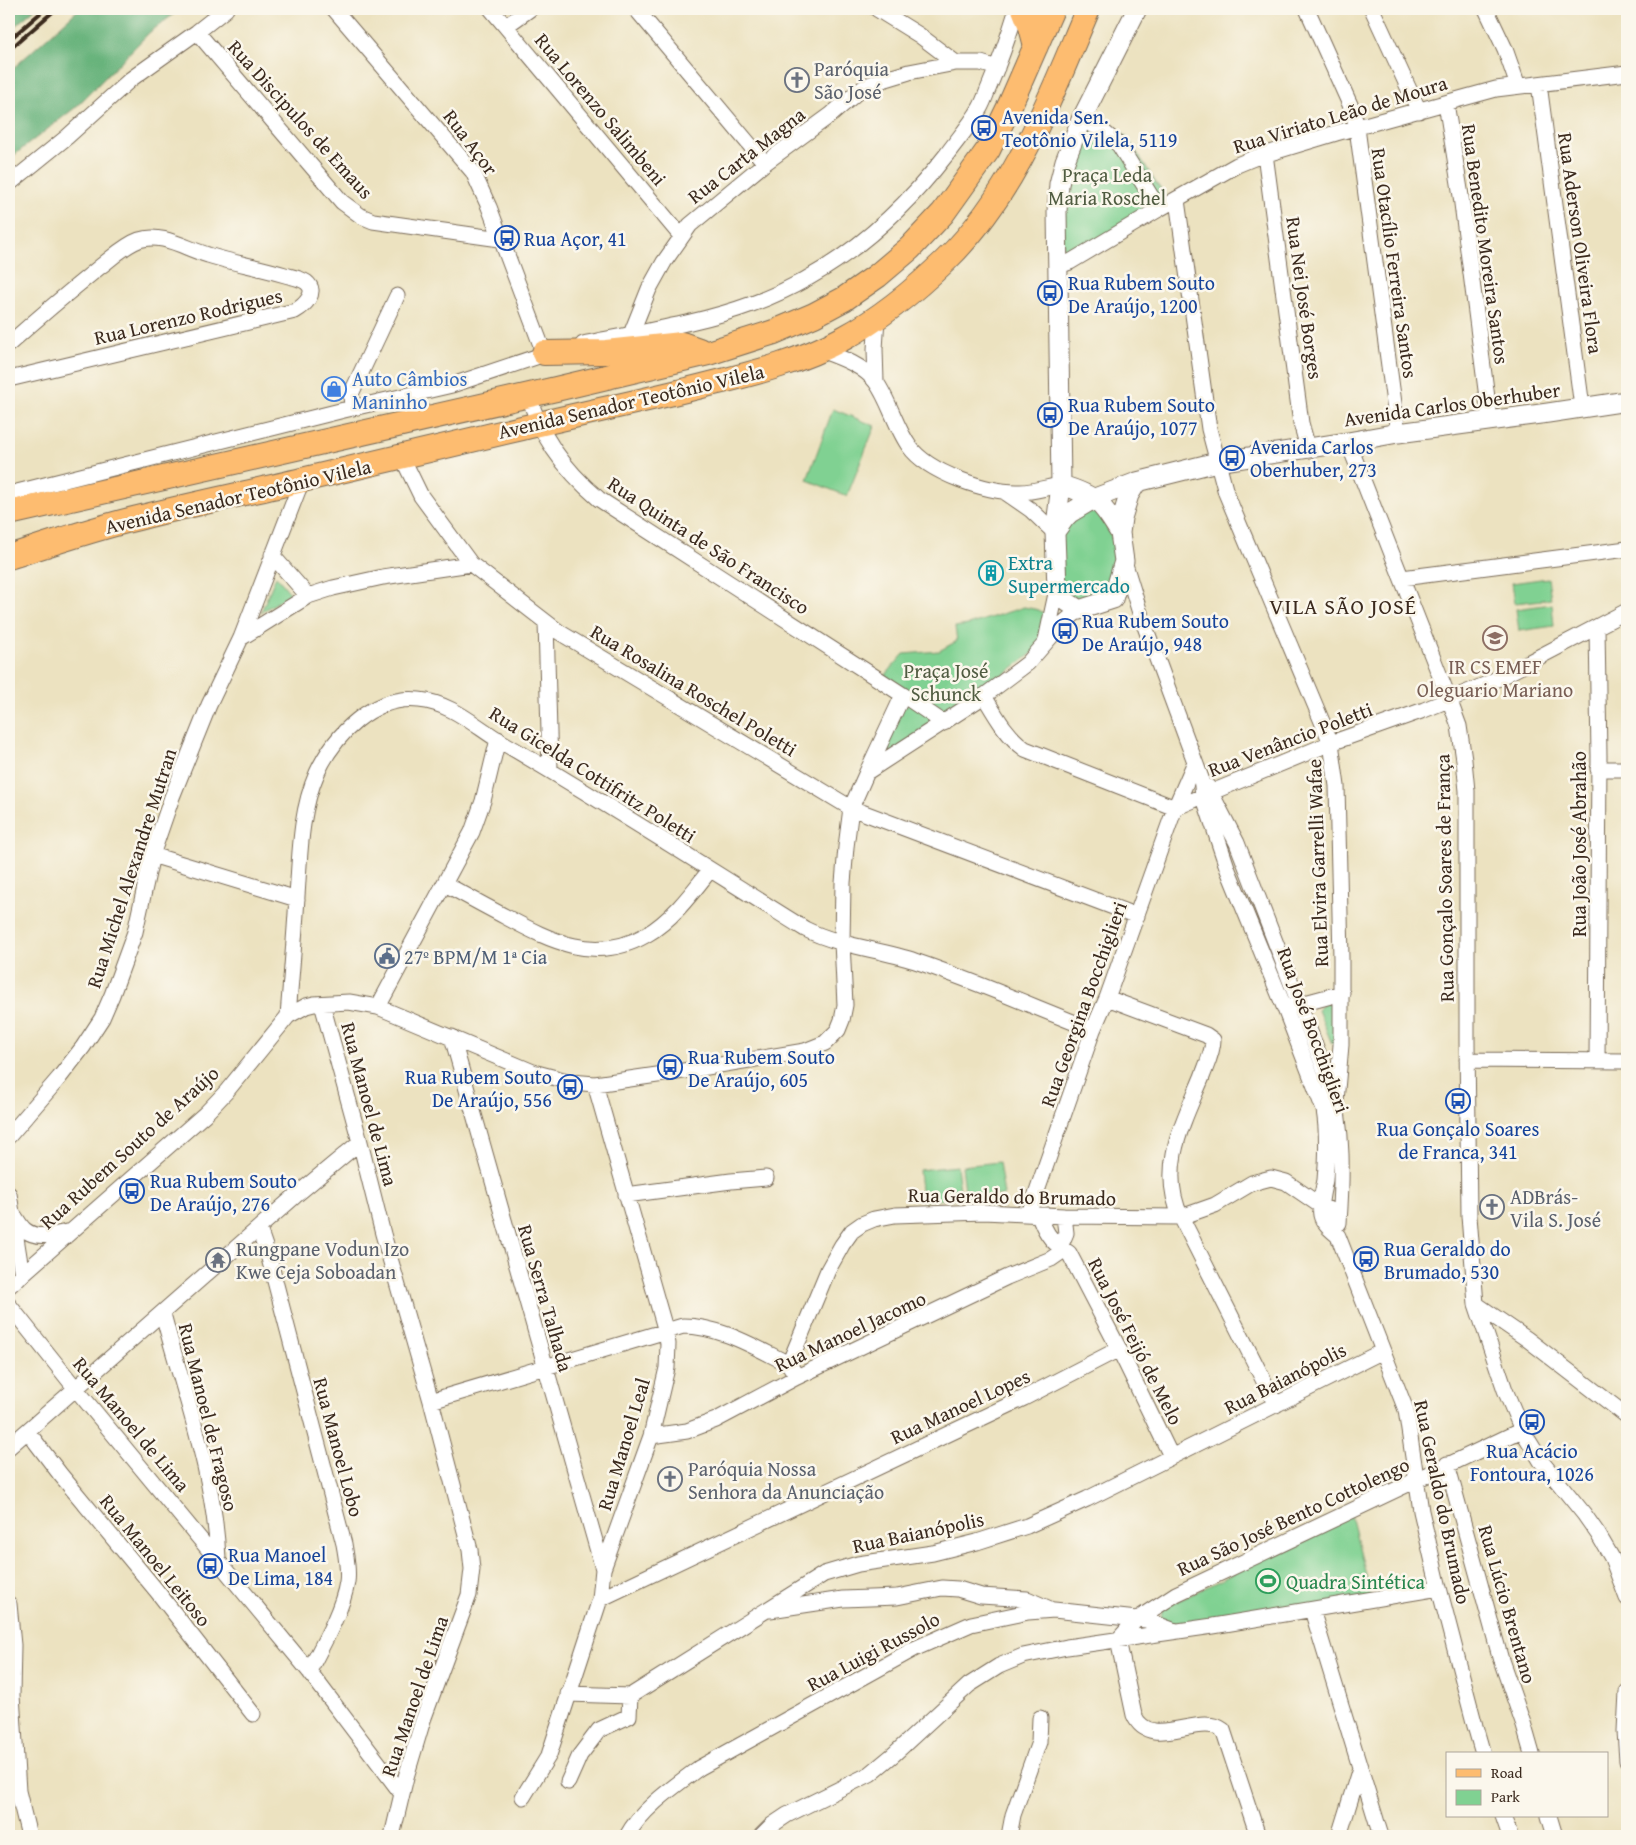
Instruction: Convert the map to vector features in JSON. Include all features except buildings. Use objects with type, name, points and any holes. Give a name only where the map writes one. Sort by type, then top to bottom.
[{"type":"main road","points":[[1024,9],[1036,46]]},
{"type":"main road","name":"Avenida Senador Teotônio Vilela","points":[[9,513],[529,396],[708,353],[774,332],[814,315],[844,299],[877,276],[910,248],[943,213],[988,150],[1006,114],[1052,9]]},
{"type":"main road","name":"Avenida Senador Teotônio Vilela","points":[[9,557],[70,536],[137,518],[733,379],[794,362],[845,338],[877,318],[946,260],[987,212],[1037,129],[1088,9]]},
{"type":"main road","points":[[544,353],[606,352],[682,344],[708,353]]},
{"type":"street","points":[[9,184],[67,137],[130,79],[226,9]]},
{"type":"street","name":"Rua Açor","points":[[334,9],[473,172],[486,198],[544,353]]},
{"type":"street","name":"Rua Lorenzo Salimbeni","points":[[491,9],[681,236]]},
{"type":"street","points":[[506,26],[530,9]]},
{"type":"street","points":[[636,9],[765,163]]},
{"type":"street","points":[[878,9],[926,40],[956,63]]},
{"type":"street","points":[[9,494],[352,408],[452,386],[544,353],[692,321],[753,304],[811,278],[883,225],[940,163],[981,107],[997,68],[1017,9]]},
{"type":"street","points":[[1045,644],[1056,589],[1055,533],[1061,485],[1057,211],[1060,184],[1065,161],[1081,120],[1137,9]]},
{"type":"street","name":"Rua Otacílio Ferreira Santos","points":[[1307,9],[1352,109],[1357,128],[1398,433]]},
{"type":"street","points":[[1372,9],[1419,111]]},
{"type":"street","points":[[1486,9],[1505,49],[1518,86]]},
{"type":"street","name":"Rua Discipulos de Emaus","points":[[197,32],[342,202],[351,210],[373,221],[500,238]]},
{"type":"street","name":"Rua Carta Magna","points":[[631,334],[649,289],[681,236],[690,225],[765,163],[866,86],[909,72],[956,63],[981,63],[997,68]]},
{"type":"street","name":"Rua Viriato Leão de Moura","points":[[1059,266],[1070,262],[1237,165],[1265,154],[1496,90],[1627,73]]},
{"type":"street","name":"Rua Aderson Oliveira Flora","points":[[1539,84],[1582,407]]},
{"type":"street","name":"Rua Benedito Moreira Santos","points":[[1446,103],[1490,421]]},
{"type":"street","points":[[1081,120],[1099,128],[1119,145],[1159,210]]},
{"type":"street","name":"Rua Nei José Borges","points":[[1265,154],[1301,423],[1308,448]]},
{"type":"street","name":"Rua Elvira Garrelli Wafae","points":[[1177,200],[1207,414],[1217,462],[1226,493],[1331,744],[1337,786],[1342,993],[1341,1044],[1330,1105]]},
{"type":"street","name":"Rua Lorenzo Rodrigues","points":[[9,344],[62,297],[129,245],[138,240],[148,238],[170,241],[204,254],[302,279],[308,283],[311,296],[307,303],[295,311],[9,379]]},
{"type":"street","points":[[352,408],[351,394],[397,296]]},
{"type":"street","points":[[877,318],[875,349],[876,382],[908,445],[923,460],[954,476],[1005,492],[1031,510],[1055,533]]},
{"type":"street","points":[[820,350],[854,365],[876,382]]},
{"type":"street","name":"Rua Quinta de São Francisco","points":[[529,396],[538,424],[557,456],[599,499],[944,723]]},
{"type":"street","name":"Avenida Carlos Oberhuber","points":[[1095,498],[1137,482],[1217,462],[1398,433],[1627,400]]},
{"type":"street","name":"Rua Gonçalo Soares de França","points":[[1348,442],[1459,726],[1467,790],[1469,1216],[1476,1304],[1505,1390],[1522,1430],[1541,1461],[1598,1534],[1612,1558],[1627,1598]]},
{"type":"street","name":"Rua Rosalina Roschel Poletti","points":[[402,457],[422,496],[471,564],[559,632],[851,808],[1137,916]]},
{"type":"street","name":"Rua Michel Alexandre Mutran","points":[[9,1136],[59,1078],[102,1018],[129,951],[152,855],[192,745],[241,638],[302,480]]},
{"type":"street","points":[[1137,482],[1126,503],[1122,518],[1120,533],[1124,561],[1140,614],[1207,793]]},
{"type":"street","points":[[1005,492],[1031,491],[1061,485],[1095,498],[1106,510],[1120,533]]},
{"type":"street","points":[[1055,533],[1070,513],[1095,498]]},
{"type":"street","points":[[1402,578],[1627,549]]},
{"type":"street","points":[[272,555],[308,596]]},
{"type":"street","points":[[1113,599],[1124,561]]},
{"type":"street","points":[[241,638],[308,596],[357,581],[471,564]]},
{"type":"street","points":[[1056,589],[1066,601],[1080,610]]},
{"type":"street","points":[[867,772],[984,696],[1028,663],[1061,625],[1080,610],[1113,599],[1124,603],[1140,614]]},
{"type":"street","name":"Rua Venâncio Poletti","points":[[1175,808],[1207,793],[1488,684],[1627,611]]},
{"type":"street","points":[[546,622],[550,769]]},
{"type":"street","name":"Rua João José Abrahão","points":[[1597,628],[1597,1061]]},
{"type":"street","points":[[867,772],[903,695]]},
{"type":"street","points":[[984,696],[1004,729],[1025,749],[1175,808]]},
{"type":"street","name":"Rua Gicelda Cottifritz Poletti","points":[[288,1016],[304,818],[313,785],[322,764],[341,736],[363,715],[374,709],[401,700],[425,701],[452,710],[822,938],[880,950],[916,961],[1094,1030]]},
{"type":"street","points":[[378,1007],[472,832],[479,815],[498,739]]},
{"type":"street","name":"Rua Georgina Bocchiglieri","points":[[1034,1214],[1094,1030],[1175,808],[1195,762]]},
{"type":"street","points":[[1598,769],[1627,769]]},
{"type":"street","name":"Rua Rubem Souto de Araújo","points":[[9,1286],[205,1114],[226,1092],[288,1016],[306,1006],[350,1002],[378,1007],[533,1072],[571,1082],[595,1084],[805,1051],[825,1043],[838,1030],[845,1004],[842,942],[843,883],[851,808],[867,772]]},
{"type":"street","name":"Rua José Bocchiglieri","points":[[1207,793],[1237,843],[1293,1007],[1330,1105],[1341,1180],[1338,1236]]},
{"type":"street","points":[[152,855],[297,899]]},
{"type":"street","points":[[445,884],[542,937],[566,945],[606,948],[628,943],[646,935],[683,903],[710,870]]},
{"type":"street","points":[[1293,1007],[1342,993]]},
{"type":"street","points":[[1107,998],[1206,1035],[1214,1040],[1177,1142],[1172,1162],[1172,1190],[1175,1204],[1181,1217],[1276,1404]]},
{"type":"street","name":"Rua Manoel de Lima","points":[[322,1004],[383,1234],[431,1401],[470,1550],[472,1569],[467,1600],[423,1720],[402,1794]]},
{"type":"street","name":"Rua Serra Talhada","points":[[452,1037],[604,1569]]},
{"type":"street","points":[[1467,1060],[1627,1061]]},
{"type":"street","name":"Rua Manoel Leal","points":[[523,1797],[549,1755],[600,1599],[604,1569],[651,1436],[667,1368],[668,1344],[666,1332],[595,1084]]},
{"type":"street","name":"Rua José Bocchiglieri","points":[[1330,1105],[1321,1206],[1324,1221],[1338,1236]]},
{"type":"street","points":[[9,1447],[360,1142]]},
{"type":"street","points":[[626,1195],[766,1178]]},
{"type":"street","name":"Rua Geraldo do Brumado","points":[[789,1364],[828,1270],[852,1231],[874,1219],[923,1213],[984,1212],[1064,1216],[1181,1217],[1215,1205],[1252,1183],[1265,1178],[1286,1182],[1321,1206],[1339,1214]]},
{"type":"street","points":[[9,1194],[22,1274]]},
{"type":"street","points":[[13,1214],[25,1230],[31,1233],[48,1236],[70,1231]]},
{"type":"street","name":"Rua José Feijó de Melo","points":[[1034,1214],[1053,1242],[1069,1253],[1119,1349],[1171,1456]]},
{"type":"street","name":"Rua José Feijó de Melo","points":[[1062,1248],[1066,1233],[1064,1216]]},
{"type":"street","name":"Rua Manoel Lobo","points":[[258,1229],[269,1258],[344,1544],[348,1569],[348,1581],[344,1595],[309,1671]]},
{"type":"street","name":"Rua Geraldo do Brumado","points":[[1338,1236],[1406,1410],[1416,1480],[1439,1588],[1482,1752]]},
{"type":"street","name":"Rua Manoel Jacomo","points":[[651,1436],[687,1431],[716,1420],[797,1377],[1051,1259],[1062,1248]]},
{"type":"street","points":[[1476,1304],[1627,1416]]},
{"type":"street","name":"Rua Manoel de Lima","points":[[9,1305],[309,1671],[402,1794]]},
{"type":"street","name":"Rua Manoel de Fragoso","points":[[163,1314],[206,1469],[214,1517],[218,1559]]},
{"type":"street","points":[[431,1401],[683,1326],[719,1332],[740,1339],[789,1364],[797,1377]]},
{"type":"street","name":"Rua Manoel Lopes","points":[[600,1599],[1024,1398],[1119,1349]]},
{"type":"street","name":"Rua Baianópolis","points":[[630,1696],[824,1574],[858,1564],[932,1553],[977,1542],[1027,1526],[1088,1499],[1383,1351]]},
{"type":"street","name":"Rua São José Bento Cottolengo","points":[[1118,1640],[1136,1620],[1176,1594],[1522,1430]]},
{"type":"street","name":"Rua Manoel Leitoso","points":[[28,1432],[253,1714]]},
{"type":"street","name":"Rua Lúcio Brentano","points":[[1447,1464],[1501,1660],[1531,1752]]},
{"type":"street","points":[[766,1610],[842,1599],[897,1596],[942,1588],[987,1596],[1027,1599],[1054,1610]]},
{"type":"street","points":[[761,1836],[772,1825],[787,1815],[870,1774],[969,1685],[999,1666],[1035,1653],[1068,1647],[1312,1610],[1439,1588]]},
{"type":"street","points":[[9,1604],[18,1791],[29,1836]]},
{"type":"street","name":"Rua Luigi Russolo","points":[[627,1836],[637,1821],[675,1786],[699,1768],[914,1649],[971,1624],[1028,1612],[1054,1610],[1151,1621],[1176,1631]]},
{"type":"street","points":[[1312,1610],[1381,1836]]},
{"type":"street","points":[[1118,1640],[1134,1715],[1138,1724],[1143,1729],[1156,1731],[1212,1726],[1224,1730],[1258,1836]]},
{"type":"street","points":[[1627,1692],[1627,1761]]},
{"type":"street","points":[[568,1694],[630,1696],[629,1716],[598,1730],[580,1755],[568,1782]]},
{"type":"street","points":[[1009,1836],[1013,1815],[1039,1742],[1040,1718]]},
{"type":"street","points":[[1339,1836],[1360,1768]]},
{"type":"street","points":[[9,1807],[18,1791]]},
{"type":"street","points":[[392,1836],[402,1794]]},
{"type":"street","points":[[1504,1818],[1510,1836]]},
{"type":"street","points":[[1550,1818],[1555,1836]]},
{"type":"green space","points":[[9,9],[35,9],[9,31]]},
{"type":"green space","points":[[79,9],[177,9],[178,11],[150,32],[76,107],[9,159],[9,72]]},
{"type":"green space","name":"Praça Leda Maria Roschel","points":[[1090,112],[1112,124],[1128,138],[1169,200],[1063,258],[1063,186]]},
{"type":"green space","points":[[833,409],[875,426],[847,496],[807,480]]},
{"type":"green space","points":[[1093,510],[1099,512],[1122,558],[1114,587],[1081,605],[1062,596],[1060,525]]},
{"type":"green space","points":[[276,576],[291,594],[261,612]]},
{"type":"green space","points":[[1548,578],[1551,599],[1515,603],[1512,583]]},
{"type":"green space","points":[[1552,604],[1554,626],[1519,631],[1516,609]]},
{"type":"green space","name":"Praça José Schunck","points":[[1024,607],[1039,610],[1049,617],[1038,649],[943,720],[883,678],[904,654],[939,651],[957,641],[955,627],[968,625]]},
{"type":"green space","points":[[898,693],[940,723],[870,768]]},
{"type":"green space","points":[[1325,1002],[1336,1003],[1335,1045],[1332,1044],[1318,1010]]},
{"type":"green space","points":[[999,1162],[1004,1195],[966,1199],[962,1166]]},
{"type":"green space","points":[[957,1166],[961,1198],[922,1201],[919,1170]]},
{"type":"green space","points":[[1351,1515],[1372,1599],[1182,1630],[1161,1620],[1162,1609]]},
{"type":"railway","points":[[9,40],[45,9]]},
{"type":"railway","points":[[9,50],[56,9]]},
{"type":"place","name":"Paróquia São José","points":[[797,80]]},
{"type":"place","name":"Avenida Sen. Teotônio Vilela, 5119","points":[[984,128]]},
{"type":"place","name":"Rua Açor, 41","points":[[507,238]]},
{"type":"place","name":"Rua Rubem Souto De Araújo, 1200","points":[[1050,293]]},
{"type":"place","name":"Auto Câmbios Maninho","points":[[334,389]]},
{"type":"place","name":"Rua Rubem Souto De Araújo, 1077","points":[[1050,415]]},
{"type":"place","name":"Avenida Carlos Oberhuber, 273","points":[[1232,458]]},
{"type":"place","name":"Extra Supermercado","points":[[991,573]]},
{"type":"place","name":"Rua Rubem Souto De Araújo, 948","points":[[1065,631]]},
{"type":"place","name":"IR CS EMEF Oleguario Mariano","points":[[1495,638]]},
{"type":"place","name":"27º BPM/M 1ª Cia","points":[[387,956]]},
{"type":"place","name":"Rua Rubem Souto De Araújo, 605","points":[[670,1067]]},
{"type":"place","name":"Rua Rubem Souto De Araújo, 556","points":[[570,1087]]},
{"type":"place","name":"Rua Gonçalo Soares de Franca, 341","points":[[1458,1101]]},
{"type":"place","name":"Rua Rubem Souto De Araújo, 276","points":[[132,1191]]},
{"type":"place","name":"ADBrás- Vila S. José","points":[[1492,1207]]},
{"type":"place","name":"Rua Geraldo do Brumado, 530","points":[[1366,1259]]},
{"type":"place","name":"Rungpane Vodun Izo Kwe Ceja Soboadan","points":[[218,1260]]},
{"type":"place","name":"Rua Acácio Fontoura, 1026","points":[[1532,1422]]},
{"type":"place","name":"Paróquia Nossa Senhora da Anunciação","points":[[670,1479]]},
{"type":"place","name":"Rua Manoel De Lima, 184","points":[[210,1566]]},
{"type":"place","name":"Quadra Sintética","points":[[1268,1581]]},
{"type":"district","name":"VILA SÃO JOSÉ","points":[[1343,606]]}]
